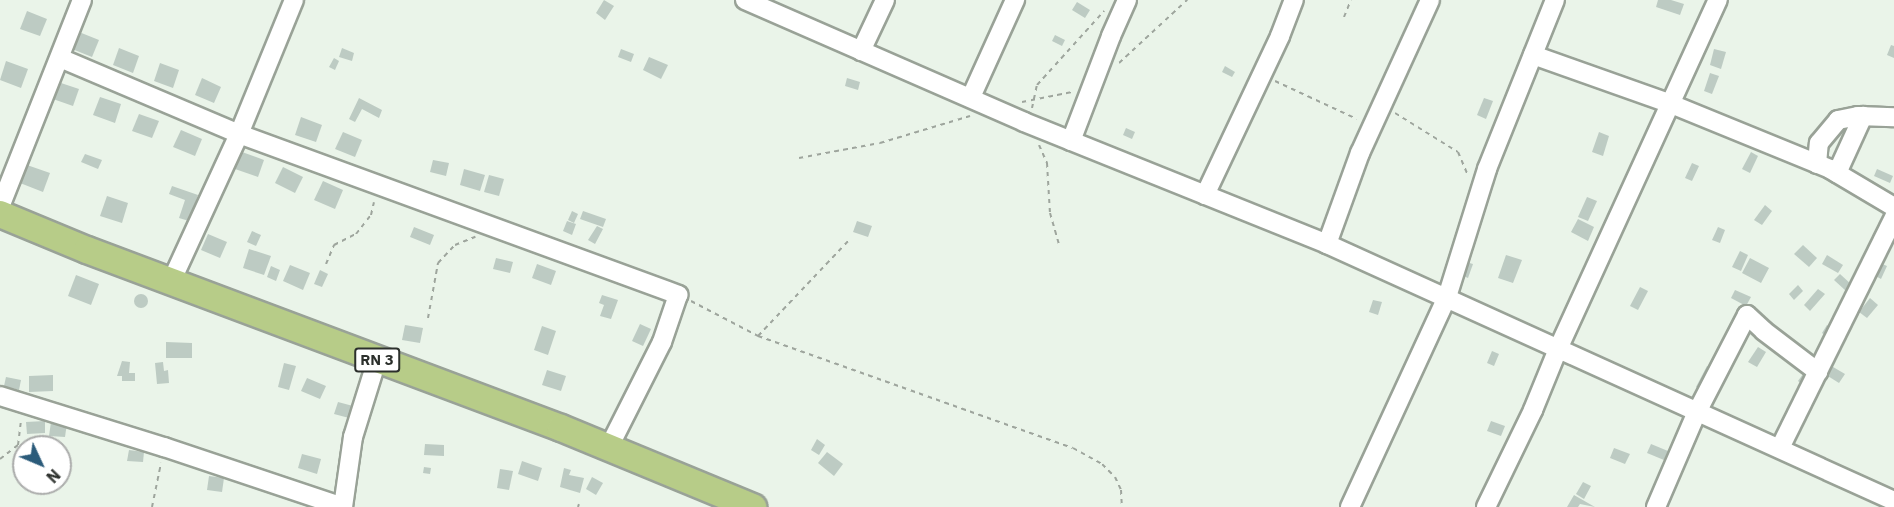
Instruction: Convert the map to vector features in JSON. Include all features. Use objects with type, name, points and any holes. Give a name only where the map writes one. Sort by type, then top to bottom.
[{"type":"highway","name":"RN 3","points":[[0,214],[171,282],[609,447],[753,507]]},
{"type":"street","points":[[0,207],[82,0]]},
{"type":"street","points":[[171,282],[239,134],[294,0]]},
{"type":"street","points":[[745,0],[1030,124],[1327,244],[1894,501]]},
{"type":"street","points":[[861,51],[885,0]]},
{"type":"street","points":[[971,97],[1015,0]]},
{"type":"street","points":[[1205,195],[1294,0]]},
{"type":"street","points":[[1327,244],[1360,153],[1430,0]]},
{"type":"street","points":[[1350,507],[1447,297],[1486,170],[1555,0]]},
{"type":"street","points":[[1486,507],[1533,410],[1558,349],[1719,0]]},
{"type":"street","points":[[1071,141],[1119,2]]},
{"type":"street","points":[[1533,55],[1671,104],[1817,164],[1837,173],[1894,207]]},
{"type":"street","points":[[60,58],[239,134],[678,295],[662,342],[609,447]]},
{"type":"street","points":[[1817,164],[1819,143],[1838,120],[1863,116],[1894,117]]},
{"type":"street","points":[[1837,173],[1863,116]]},
{"type":"street","points":[[1780,448],[1894,218]]},
{"type":"street","points":[[1656,507],[1697,412],[1747,315],[1764,331],[1818,372]]},
{"type":"street","points":[[0,396],[164,447],[311,502],[343,507],[353,437],[377,360]]},
{"type":"path","points":[[1344,16],[1351,0]]},
{"type":"path","points":[[1059,244],[1050,213],[1047,163],[1030,124],[1037,85],[1083,31],[1119,2]]},
{"type":"path","points":[[326,264],[334,245],[356,234],[371,215],[377,184]]},
{"type":"path","points":[[428,318],[438,263],[455,245],[474,238],[489,226]]},
{"type":"path","points":[[758,336],[848,241]]},
{"type":"path","points":[[678,295],[758,336],[1073,448],[1102,464],[1115,477],[1121,490],[1122,507]]},
{"type":"path","points":[[0,459],[18,445],[23,403]]},
{"type":"path","points":[[152,507],[164,447]]},
{"type":"building","points":[[604,0],[614,6],[605,20],[596,13]]},
{"type":"building","points":[[1658,0],[1671,0],[1684,4],[1680,15],[1656,7]]},
{"type":"building","points":[[1077,2],[1090,10],[1085,18],[1072,10]]},
{"type":"building","points":[[27,11],[47,19],[40,36],[20,29]]},
{"type":"building","points":[[79,32],[99,40],[92,57],[72,49]]},
{"type":"building","points":[[1055,35],[1065,40],[1062,46],[1052,41]]},
{"type":"building","points":[[1891,45],[1894,46],[1894,58],[1887,55]]},
{"type":"building","points":[[119,48],[139,56],[133,73],[113,65]]},
{"type":"building","points":[[342,48],[354,53],[352,61],[339,57]]},
{"type":"building","points":[[621,49],[634,54],[631,62],[618,57]]},
{"type":"building","points":[[1714,49],[1726,52],[1721,69],[1710,65]]},
{"type":"building","points":[[649,57],[668,65],[661,79],[643,70]]},
{"type":"building","points":[[334,58],[339,61],[335,70],[329,67]]},
{"type":"building","points":[[6,61],[28,69],[21,88],[0,80]]},
{"type":"building","points":[[160,63],[179,70],[173,88],[154,81]]},
{"type":"building","points":[[1225,66],[1235,72],[1232,77],[1222,72]]},
{"type":"building","points":[[1710,73],[1719,76],[1712,94],[1704,91]]},
{"type":"building","points":[[202,78],[221,87],[214,103],[195,95]]},
{"type":"building","points":[[847,78],[860,82],[858,90],[845,86]]},
{"type":"building","points":[[58,82],[79,89],[73,106],[53,99]]},
{"type":"building","points":[[100,97],[121,104],[115,123],[93,115]]},
{"type":"building","points":[[359,98],[382,110],[379,118],[362,109],[355,122],[349,119]]},
{"type":"building","points":[[1484,98],[1493,101],[1486,119],[1477,115]]},
{"type":"building","points":[[139,114],[159,121],[152,138],[132,131]]},
{"type":"building","points":[[301,117],[322,125],[316,142],[295,135]]},
{"type":"building","points":[[1126,128],[1135,132],[1132,139],[1123,135]]},
{"type":"building","points":[[181,130],[202,139],[195,156],[173,147]]},
{"type":"building","points":[[343,132],[362,140],[355,157],[335,149]]},
{"type":"building","points":[[1599,132],[1609,136],[1603,156],[1592,152]]},
{"type":"building","points":[[242,152],[264,160],[258,177],[235,169]]},
{"type":"building","points":[[1751,152],[1758,156],[1750,173],[1742,169]]},
{"type":"building","points":[[85,154],[102,160],[98,169],[81,162]]},
{"type":"building","points":[[433,160],[449,163],[446,176],[430,172]]},
{"type":"building","points":[[1692,163],[1699,166],[1692,181],[1685,178]]},
{"type":"building","points":[[27,165],[50,173],[43,192],[20,183]]},
{"type":"building","points":[[283,167],[303,177],[295,193],[275,183]]},
{"type":"building","points":[[464,169],[485,175],[480,191],[460,185]]},
{"type":"building","points":[[1877,169],[1893,176],[1890,183],[1874,176]]},
{"type":"building","points":[[489,175],[504,179],[499,196],[484,192]]},
{"type":"building","points":[[323,181],[343,190],[335,209],[314,200]]},
{"type":"building","points":[[172,186],[198,195],[189,221],[179,218],[185,200],[169,194]]},
{"type":"building","points":[[107,196],[128,203],[122,223],[100,216]]},
{"type":"building","points":[[1587,197],[1597,201],[1588,221],[1578,217]]},
{"type":"building","points":[[1765,205],[1772,211],[1762,225],[1754,220]]},
{"type":"building","points":[[572,211],[578,214],[574,223],[568,220]]},
{"type":"building","points":[[583,211],[606,219],[603,227],[580,219]]},
{"type":"building","points":[[1578,219],[1594,227],[1588,241],[1571,232]]},
{"type":"building","points":[[567,221],[576,224],[572,235],[563,231]]},
{"type":"building","points":[[857,221],[872,226],[868,237],[853,232]]},
{"type":"building","points":[[597,226],[603,229],[595,244],[588,240]]},
{"type":"building","points":[[414,227],[434,235],[430,245],[410,237]]},
{"type":"building","points":[[1718,227],[1725,230],[1720,243],[1712,240]]},
{"type":"building","points":[[252,231],[261,235],[256,246],[247,242]]},
{"type":"building","points":[[208,234],[227,242],[220,258],[201,250]]},
{"type":"building","points":[[1803,245],[1817,258],[1809,267],[1794,254]]},
{"type":"building","points":[[249,249],[271,256],[264,275],[243,268]]},
{"type":"building","points":[[1740,251],[1748,255],[1741,271],[1732,267]]},
{"type":"building","points":[[1506,255],[1522,260],[1513,283],[1498,278]]},
{"type":"building","points":[[1827,255],[1843,265],[1838,273],[1822,264]]},
{"type":"building","points":[[496,258],[513,262],[510,273],[493,269]]},
{"type":"building","points":[[1750,258],[1769,268],[1761,283],[1742,273]]},
{"type":"building","points":[[1466,262],[1473,264],[1468,278],[1461,275]]},
{"type":"building","points":[[1880,263],[1887,266],[1881,279],[1874,275]]},
{"type":"building","points":[[537,264],[556,271],[551,285],[532,278]]},
{"type":"building","points":[[290,265],[310,273],[303,290],[283,281]]},
{"type":"building","points":[[271,266],[280,270],[276,281],[267,277]]},
{"type":"building","points":[[320,270],[328,274],[322,287],[314,284]]},
{"type":"building","points":[[1840,274],[1852,285],[1846,291],[1834,280]]},
{"type":"building","points":[[76,275],[99,284],[91,305],[68,296]]},
{"type":"building","points":[[1798,285],[1803,291],[1794,300],[1789,294]]},
{"type":"building","points":[[1640,287],[1648,291],[1638,310],[1630,306]]},
{"type":"building","points":[[1818,289],[1825,294],[1810,311],[1804,305]]},
{"type":"building","points":[[1735,290],[1751,297],[1746,306],[1731,298]]},
{"type":"building","points":[[138,294],[144,294],[148,301],[144,308],[138,308],[134,304],[134,298]]},
{"type":"building","points":[[602,295],[618,300],[611,319],[600,316],[604,305],[599,303]]},
{"type":"building","points":[[1870,298],[1878,305],[1867,318],[1859,312]]},
{"type":"building","points":[[1373,300],[1382,302],[1378,315],[1369,312]]},
{"type":"building","points":[[640,324],[651,329],[643,346],[632,341]]},
{"type":"building","points":[[405,325],[423,328],[420,343],[402,340]]},
{"type":"building","points":[[1827,325],[1836,332],[1831,339],[1822,333]]},
{"type":"building","points":[[1846,325],[1852,328],[1844,343],[1839,341]]},
{"type":"building","points":[[542,326],[556,331],[548,355],[534,350]]},
{"type":"building","points":[[166,342],[192,343],[192,358],[166,358]]},
{"type":"building","points":[[1758,347],[1766,352],[1757,367],[1748,362]]},
{"type":"building","points":[[1492,351],[1499,354],[1494,366],[1487,363]]},
{"type":"building","points":[[122,361],[130,362],[129,373],[135,373],[135,381],[122,381],[122,376],[117,376]]},
{"type":"building","points":[[163,362],[164,371],[168,370],[169,383],[157,384],[155,363]]},
{"type":"building","points":[[284,363],[296,366],[289,390],[278,387]]},
{"type":"building","points":[[1828,364],[1845,374],[1839,383],[1823,373]]},
{"type":"building","points":[[1707,366],[1714,370],[1704,391],[1696,387]]},
{"type":"building","points":[[1808,367],[1804,386],[1798,381]]},
{"type":"building","points":[[547,370],[566,376],[561,391],[542,385]]},
{"type":"building","points":[[53,375],[53,391],[29,392],[29,376]]},
{"type":"building","points":[[6,377],[21,380],[19,390],[4,386]]},
{"type":"building","points":[[307,378],[326,386],[320,399],[301,391]]},
{"type":"building","points":[[338,402],[353,406],[349,418],[334,414]]},
{"type":"building","points":[[45,421],[45,433],[27,434],[26,422]]},
{"type":"building","points":[[1491,421],[1505,426],[1501,436],[1487,431]]},
{"type":"building","points":[[51,422],[67,423],[65,435],[49,435]]},
{"type":"building","points":[[817,439],[825,445],[819,455],[811,450]]},
{"type":"building","points":[[425,444],[444,445],[444,456],[424,455]]},
{"type":"building","points":[[1651,444],[1668,451],[1664,460],[1647,453]]},
{"type":"building","points":[[1614,448],[1630,454],[1625,464],[1610,458]]},
{"type":"building","points":[[129,450],[144,452],[143,462],[127,461]]},
{"type":"building","points":[[827,452],[843,464],[834,476],[818,463]]},
{"type":"building","points":[[302,454],[321,459],[317,474],[298,468]]},
{"type":"building","points":[[522,461],[542,468],[538,481],[518,474]]},
{"type":"building","points":[[424,467],[431,468],[430,474],[423,473]]},
{"type":"building","points":[[564,468],[571,470],[569,475],[584,478],[580,493],[560,487]]},
{"type":"building","points":[[500,469],[513,471],[509,490],[497,488]]},
{"type":"building","points":[[209,476],[224,478],[222,492],[207,490]]},
{"type":"building","points":[[592,477],[603,483],[596,495],[586,489]]},
{"type":"building","points":[[1583,482],[1591,486],[1584,499],[1576,494]]},
{"type":"building","points":[[1574,495],[1595,507],[1580,504],[1578,507],[1567,507]]}]
